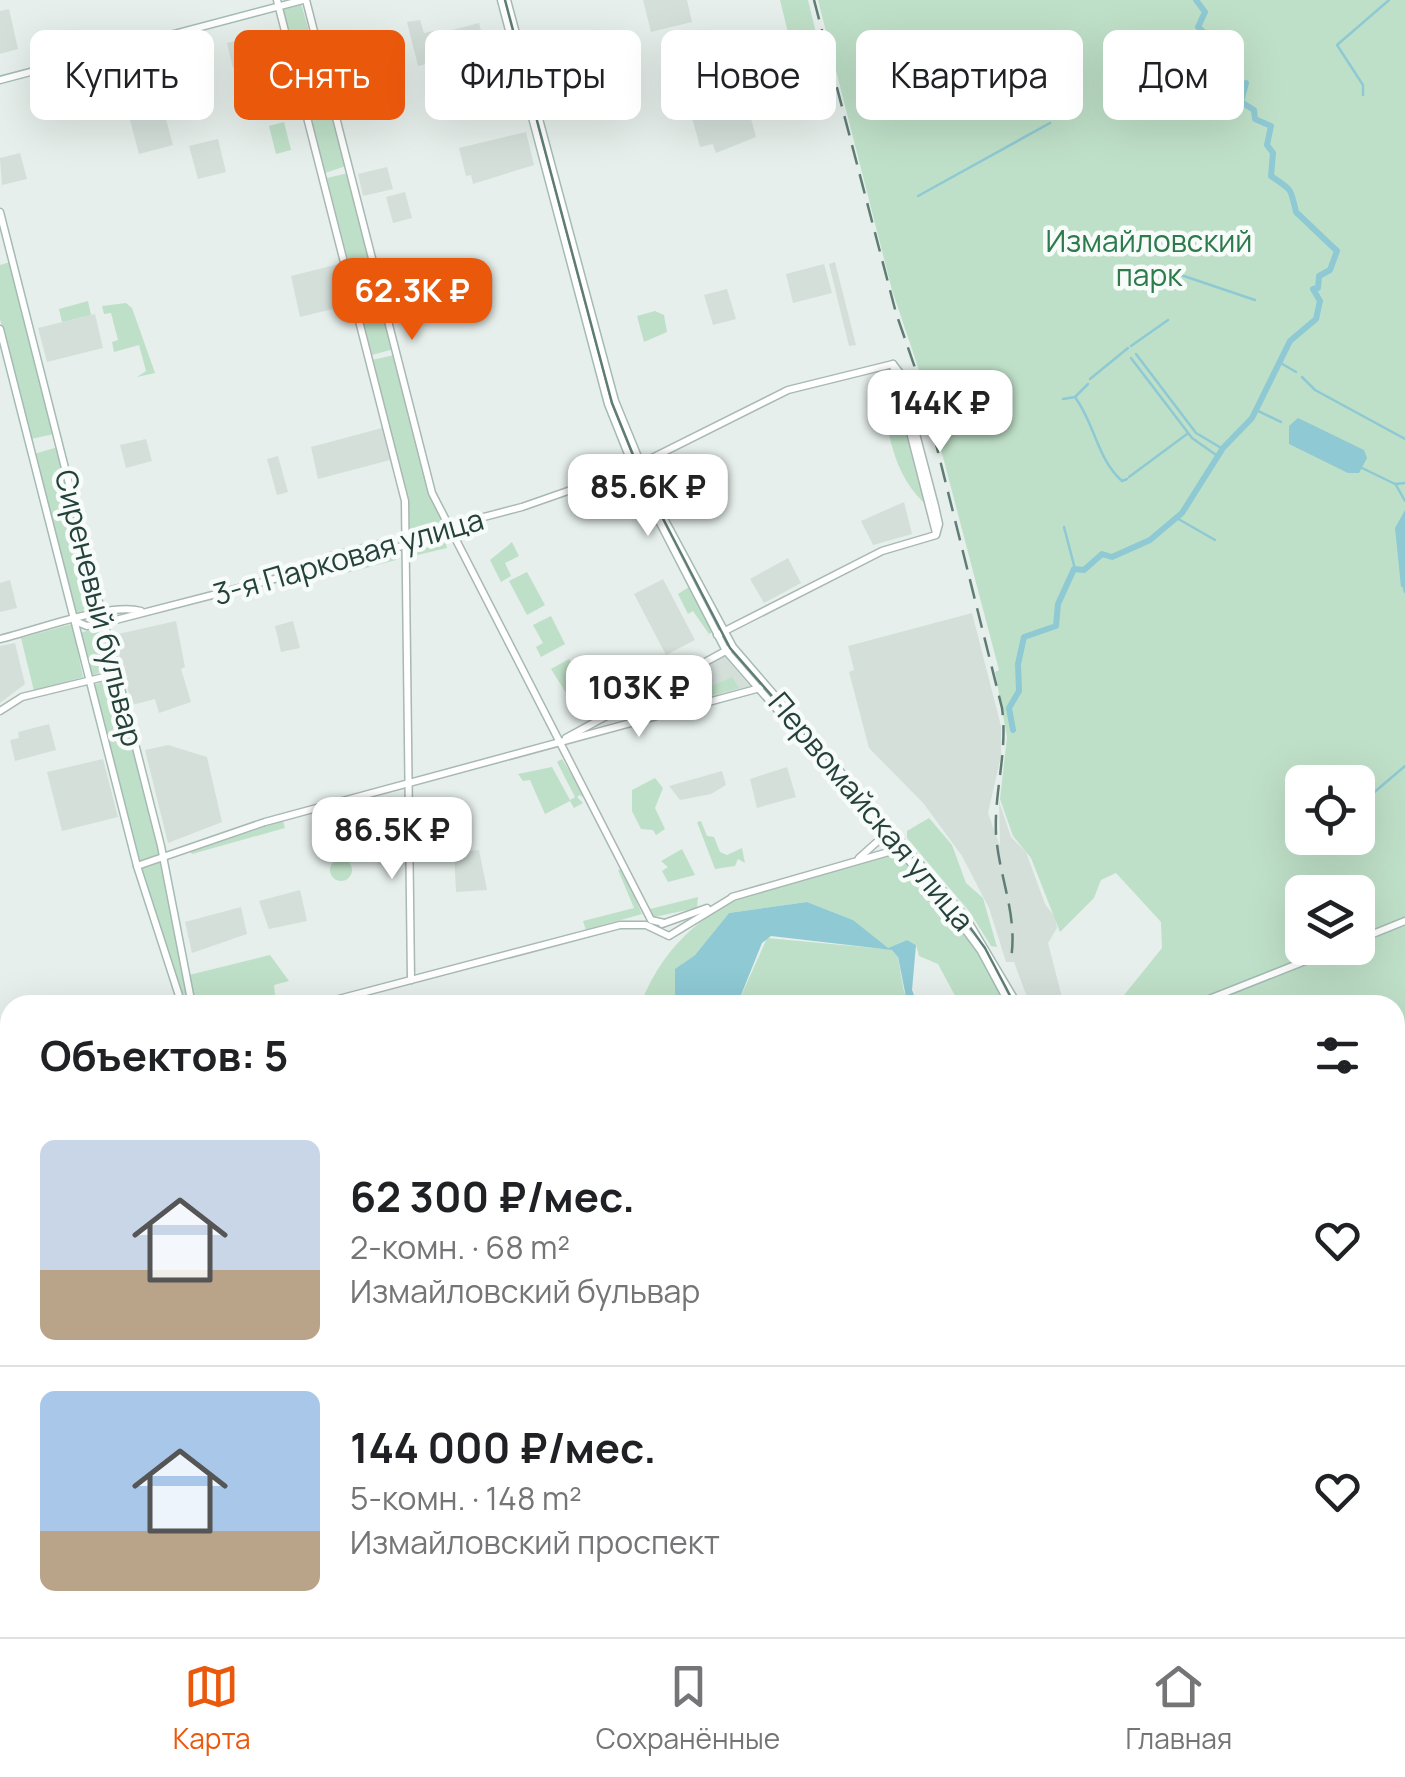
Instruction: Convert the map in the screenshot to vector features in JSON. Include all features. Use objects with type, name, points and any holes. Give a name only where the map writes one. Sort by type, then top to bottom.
[{"type":"street","points":[[0,80],[278,3],[304,0],[431,490],[650,920],[664,922],[733,897],[898,849]]},
{"type":"street","name":"Первомайская улица","points":[[504,0],[608,404],[636,467],[729,649],[965,916],[1008,995]]},
{"type":"street","points":[[278,3],[405,501],[411,980]]},
{"type":"street","name":"Сиреневый бульвар","points":[[0,212],[163,856],[190,995]]},
{"type":"street","name":"Сиреневый бульвар","points":[[0,329],[137,866],[179,995]]},
{"type":"street","name":"3-я Парковая улица","points":[[0,640],[74,621],[103,618],[130,608],[147,611],[406,545],[636,467],[788,390],[892,364],[900,373],[939,524],[936,534],[882,551],[721,634]]},
{"type":"street","points":[[562,742],[729,649]]},
{"type":"street","points":[[0,712],[32,695],[116,674]]},
{"type":"street","points":[[137,866],[232,831],[762,686]]},
{"type":"street","points":[[854,861],[889,832]]},
{"type":"street","name":"Первомайская улица","points":[[889,832],[898,849],[969,934],[1008,995]]},
{"type":"street","points":[[354,995],[620,925],[646,926],[669,936],[733,897]]},
{"type":"street","points":[[1375,933],[1405,921]]},
{"type":"street","points":[[658,932],[664,922]]},
{"type":"street","points":[[1219,995],[1295,965]]},
{"type":"shaded area","points":[[643,0],[687,0],[692,22],[651,32]]},
{"type":"shaded area","points":[[9,9],[18,49],[0,54],[0,11]]},
{"type":"shaded area","points":[[420,20],[425,33],[425,64],[418,66],[407,22]]},
{"type":"shaded area","points":[[479,23],[481,30],[453,30]]},
{"type":"shaded area","points":[[234,41],[234,68],[233,68],[227,43]]},
{"type":"shaded area","points":[[130,120],[166,120],[173,145],[139,154]]},
{"type":"shaded area","points":[[693,120],[751,120],[756,137],[716,153],[713,144],[700,147]]},
{"type":"shaded area","points":[[526,132],[534,165],[473,184],[471,175],[466,176],[459,148]]},
{"type":"shaded area","points":[[218,139],[226,172],[198,179],[189,146]]},
{"type":"shaded area","points":[[20,153],[27,179],[2,185],[0,158]]},
{"type":"shaded area","points":[[387,167],[393,189],[363,196],[358,174]]},
{"type":"shaded area","points":[[405,192],[412,218],[393,223],[386,197]]},
{"type":"shaded area","points":[[835,262],[856,345],[849,346],[829,264]]},
{"type":"shaded area","points":[[339,264],[349,305],[300,317],[291,276]]},
{"type":"shaded area","points":[[824,264],[832,293],[793,303],[786,274]]},
{"type":"shaded area","points":[[727,289],[736,319],[713,325],[704,295]]},
{"type":"shaded area","points":[[95,314],[103,348],[47,362],[38,328]]},
{"type":"shaded area","points":[[382,428],[390,460],[318,479],[311,447]]},
{"type":"shaded area","points":[[146,439],[152,461],[126,468],[120,445]]},
{"type":"shaded area","points":[[278,456],[288,492],[277,495],[267,459]]},
{"type":"shaded area","points":[[904,502],[912,534],[873,545],[861,521]]},
{"type":"shaded area","points":[[788,558],[801,583],[764,603],[750,579]]},
{"type":"shaded area","points":[[663,579],[695,640],[666,655],[634,594]]},
{"type":"shaded area","points":[[10,580],[17,608],[0,612],[0,583]]},
{"type":"shaded area","points":[[972,613],[1001,726],[1001,756],[988,813],[1000,846],[999,801],[1011,837],[1026,852],[1045,904],[1055,917],[1057,928],[1048,943],[1061,995],[1026,995],[1014,962],[1006,962],[989,908],[962,856],[924,804],[869,748],[849,672],[854,670],[848,646]]},
{"type":"shaded area","points":[[176,621],[185,667],[181,669],[191,702],[159,713],[155,699],[132,705],[114,635]]},
{"type":"shaded area","points":[[293,621],[300,648],[281,652],[275,626]]},
{"type":"shaded area","points":[[15,643],[25,684],[0,703],[0,646]]},
{"type":"shaded area","points":[[723,655],[750,686],[630,719],[621,711]]},
{"type":"shaded area","points":[[49,724],[56,750],[15,761],[10,740],[19,738],[18,732]]},
{"type":"shaded area","points":[[168,745],[207,757],[222,822],[168,843],[145,750]]},
{"type":"shaded area","points":[[103,759],[118,817],[62,831],[47,772]]},
{"type":"shaded area","points":[[787,767],[796,797],[757,808],[750,779]]},
{"type":"shaded area","points":[[722,771],[726,785],[711,794],[680,800],[669,786]]},
{"type":"shaded area","points":[[479,850],[487,890],[456,892],[454,853]]},
{"type":"shaded area","points":[[300,890],[307,921],[269,929],[259,901]]},
{"type":"shaded area","points":[[241,907],[247,934],[192,953],[185,922]]},
{"type":"green space","points":[[780,0],[808,0],[815,30],[787,30]]},
{"type":"green space","name":"Измайловский парк","points":[[818,0],[1405,0],[1405,995],[1124,995],[1162,948],[1161,922],[1116,873],[1101,880],[1094,898],[1060,932],[1031,858],[1013,836],[1000,799],[1007,737],[995,672],[999,670],[924,385],[892,290],[836,71],[836,30],[826,30]]},
{"type":"green space","points":[[301,3],[308,30],[288,30],[282,9]]},
{"type":"green space","points":[[311,120],[333,120],[346,166],[325,173]]},
{"type":"green space","points":[[284,122],[291,150],[276,154],[269,126]]},
{"type":"green space","points":[[348,173],[394,349],[372,355],[327,178]]},
{"type":"green space","points":[[10,262],[54,434],[31,439],[0,319],[0,265]]},
{"type":"green space","points":[[88,301],[91,315],[62,322],[59,309]]},
{"type":"green space","points":[[126,303],[132,308],[155,373],[137,377],[146,371],[139,345],[114,352],[112,342],[118,340],[111,313],[104,314],[102,306]]},
{"type":"green space","points":[[655,311],[664,315],[667,332],[644,342],[637,316]]},
{"type":"green space","points":[[394,355],[429,492],[444,522],[412,539],[407,536],[407,499],[372,360]]},
{"type":"green space","points":[[886,367],[893,372],[924,503],[902,473],[891,441],[876,371]]},
{"type":"green space","points":[[58,447],[98,607],[74,613],[34,454]]},
{"type":"green space","points":[[443,533],[447,548],[409,557],[411,548]]},
{"type":"green space","points":[[391,536],[393,544],[327,561],[325,553]]},
{"type":"green space","points":[[512,542],[519,556],[505,563],[511,576],[501,582],[490,560]]},
{"type":"green space","points":[[395,551],[396,560],[343,574],[340,565]]},
{"type":"green space","points":[[527,572],[545,605],[527,615],[509,581]]},
{"type":"green space","points":[[689,587],[712,632],[703,639],[709,634],[693,611],[688,614],[678,594]]},
{"type":"green space","points":[[551,616],[565,644],[541,657],[536,647],[543,643],[533,625]]},
{"type":"green space","points":[[72,624],[83,677],[34,691],[21,638]]},
{"type":"green space","points":[[99,628],[112,668],[90,676],[79,633]]},
{"type":"green space","points":[[569,659],[592,694],[573,704],[551,669]]},
{"type":"green space","points":[[113,677],[160,850],[157,856],[139,862],[92,686]]},
{"type":"green space","points":[[732,677],[739,688],[630,716],[623,711],[653,693],[649,704],[662,699],[662,687],[675,682],[683,699]]},
{"type":"green space","points":[[562,759],[587,800],[580,795],[577,797],[583,803],[574,808],[570,801],[545,814],[530,780],[523,781],[518,774],[552,767],[570,800],[575,797],[557,762]]},
{"type":"green space","points":[[655,778],[663,788],[655,808],[665,829],[656,835],[653,830],[641,829],[632,811],[632,790]]},
{"type":"green space","points":[[929,818],[952,845],[966,883],[983,898],[997,947],[991,946],[969,911],[907,838],[907,831]]},
{"type":"green space","points":[[283,821],[285,828],[192,854],[190,851]]},
{"type":"green space","points":[[701,821],[720,852],[727,855],[742,848],[745,863],[738,859],[735,866],[715,869],[697,822]]},
{"type":"green space","points":[[682,849],[695,875],[668,882],[662,871],[668,867],[661,861]]},
{"type":"green space","points":[[898,852],[958,925],[1003,995],[955,995],[938,964],[919,956],[916,945],[907,940],[888,948],[897,953],[906,995],[741,995],[767,938],[885,949],[853,920],[807,902],[729,913],[695,955],[682,964],[677,995],[645,995],[660,966],[684,936],[712,914],[779,884]]},
{"type":"green space","points":[[337,859],[345,859],[352,870],[345,881],[337,881],[330,874],[330,866]]},
{"type":"green space","points":[[162,863],[188,995],[181,995],[142,875],[143,867]]},
{"type":"green space","points":[[622,869],[642,914],[586,930],[583,921],[634,908],[618,870]]},
{"type":"green space","points":[[698,897],[697,908],[654,917],[650,909]]},
{"type":"green space","points":[[270,955],[289,981],[274,985],[275,995],[194,995],[189,975]]},
{"type":"water","points":[[1298,418],[1364,450],[1367,458],[1359,473],[1348,473],[1289,444],[1289,426]]},
{"type":"water","points":[[1405,510],[1405,587],[1401,587],[1395,528]]},
{"type":"water","points":[[807,902],[853,920],[888,948],[907,940],[916,945],[914,995],[906,995],[898,957],[892,950],[771,936],[762,943],[741,995],[675,995],[675,969],[695,955],[729,913]]},
{"type":"waterway","points":[[1013,730],[1009,708],[1019,691],[1018,664],[1024,637],[1056,626],[1058,604],[1074,569],[1084,570],[1102,554],[1112,557],[1150,540],[1182,513],[1223,448],[1252,418],[1290,341],[1316,319],[1320,301],[1313,289],[1318,288],[1319,276],[1330,270],[1337,251],[1296,212],[1289,190],[1271,176],[1273,153],[1267,145],[1271,126],[1255,119],[1254,110],[1241,102],[1246,83],[1233,87],[1211,39],[1198,27],[1205,12],[1196,0]]},
{"type":"waterway","points":[[1363,95],[1363,85],[1337,45],[1389,0]]},
{"type":"waterway","points":[[918,196],[1050,123]]},
{"type":"waterway","points":[[1169,271],[1255,300]]},
{"type":"waterway","points":[[1131,346],[1168,320]]},
{"type":"waterway","points":[[1090,379],[1128,348]]},
{"type":"waterway","points":[[1136,354],[1196,433],[1223,449]]},
{"type":"waterway","points":[[1131,358],[1192,438],[1219,457]]},
{"type":"waterway","points":[[1279,362],[1296,372]]},
{"type":"waterway","points":[[1302,377],[1315,390],[1405,439]]},
{"type":"waterway","points":[[1063,399],[1075,397],[1088,384]]},
{"type":"waterway","points":[[1075,397],[1107,462],[1122,481],[1127,479]]},
{"type":"waterway","points":[[1256,410],[1281,422]]},
{"type":"waterway","points":[[1129,477],[1187,434]]},
{"type":"waterway","points":[[1360,467],[1395,484],[1405,483]]},
{"type":"waterway","points":[[1396,485],[1405,501]]},
{"type":"waterway","points":[[1175,517],[1215,540]]},
{"type":"waterway","points":[[1064,527],[1075,569]]},
{"type":"waterway","points":[[1404,587],[1405,592]]},
{"type":"waterway","points":[[1375,792],[1405,766]]},
{"type":"tram line","points":[[505,0],[612,403],[644,482],[730,648],[948,897],[985,948],[1010,995]]},
{"type":"railway","points":[[814,0],[896,313],[922,388],[1002,708],[996,834],[1012,927],[1011,959]]}]
